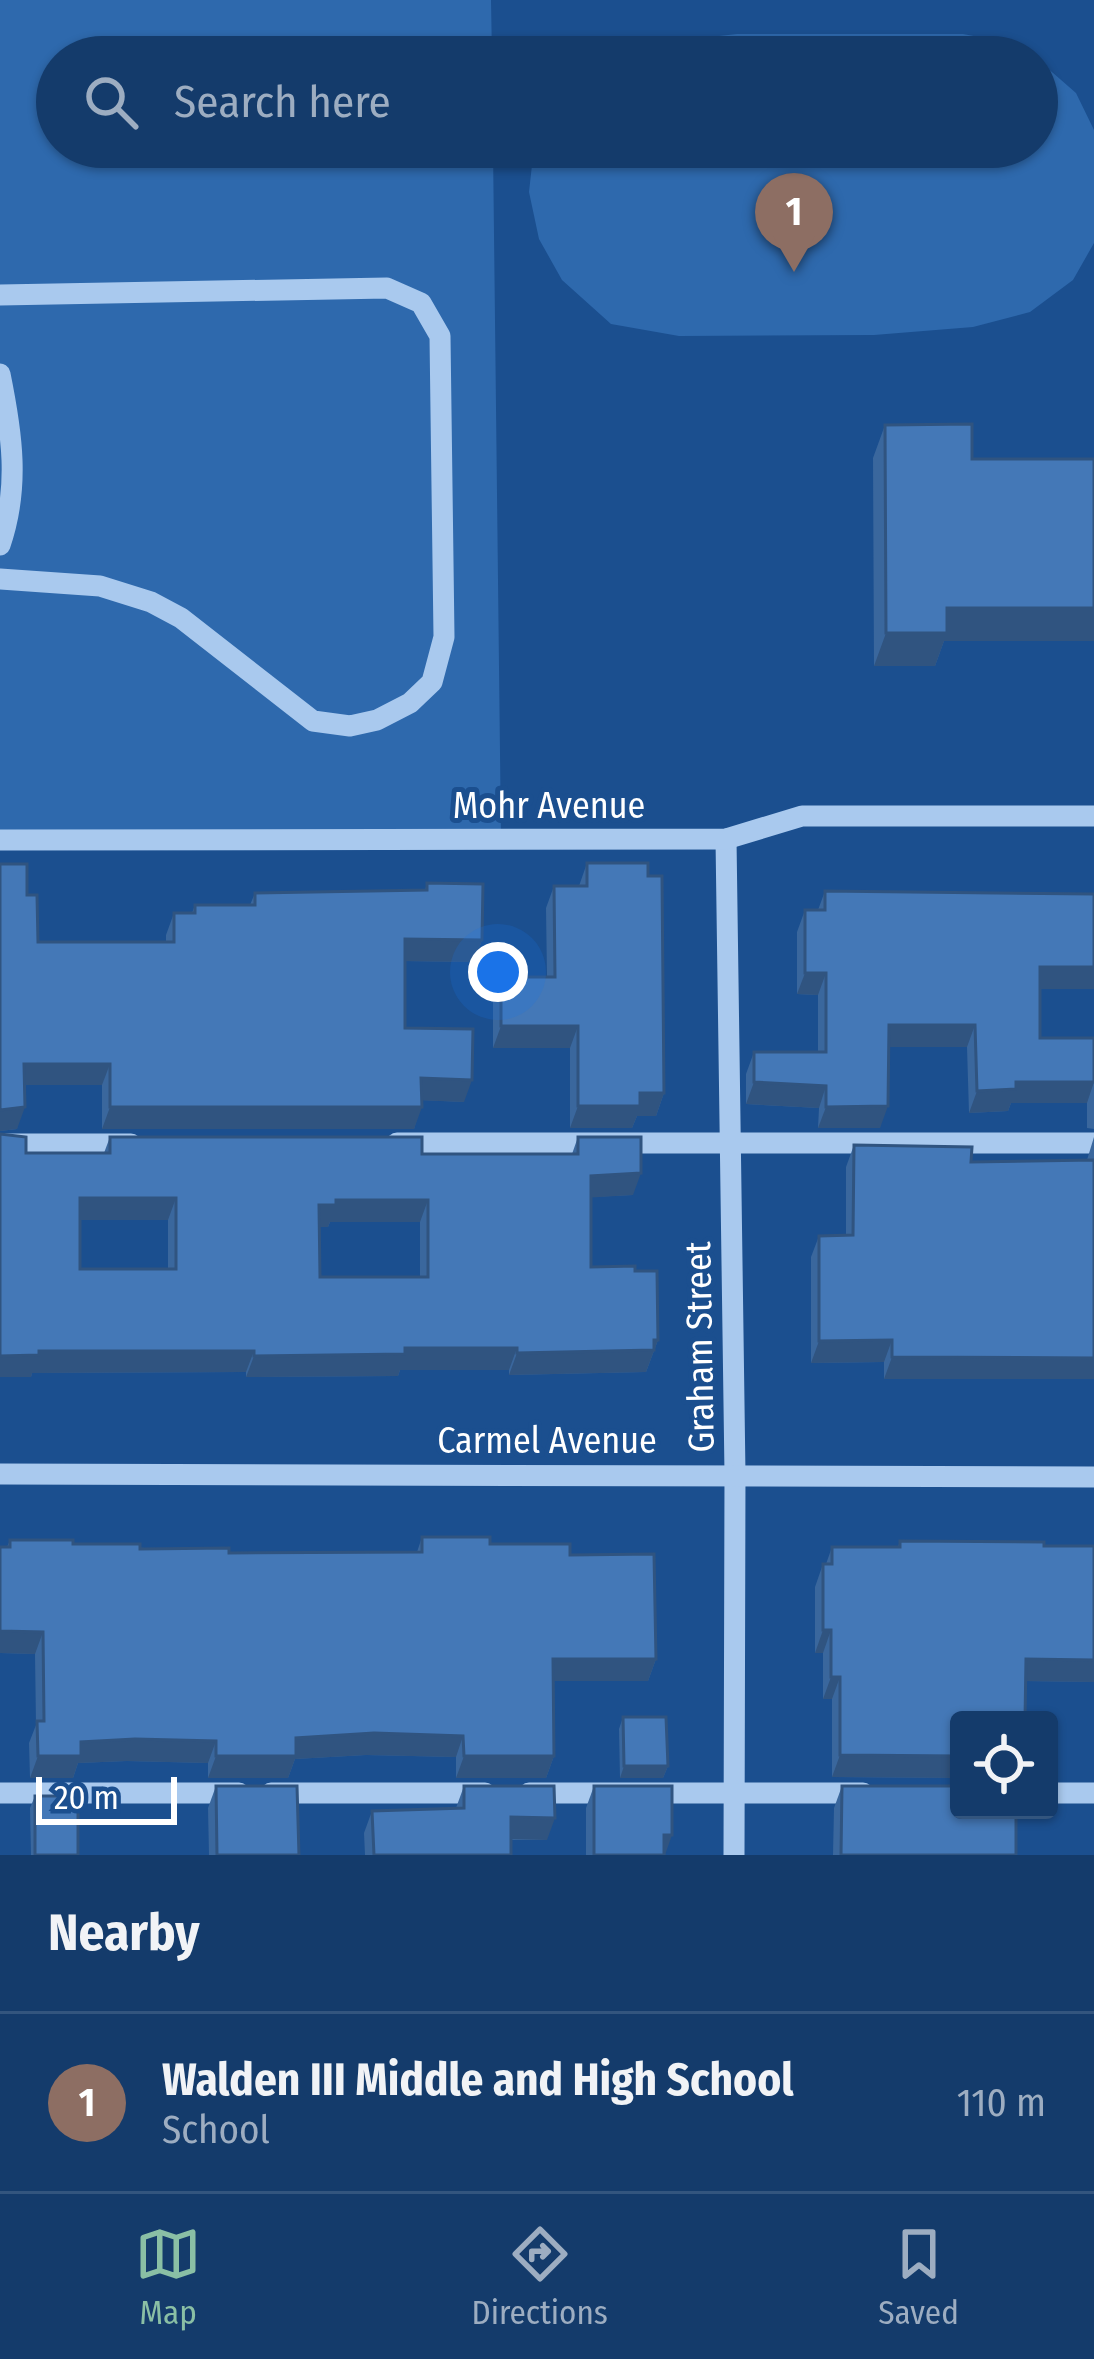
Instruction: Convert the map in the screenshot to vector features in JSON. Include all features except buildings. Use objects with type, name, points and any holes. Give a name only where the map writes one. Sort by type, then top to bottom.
[{"type":"street","points":[[0,295],[387,288],[421,304],[440,336],[444,637],[433,682],[410,704],[377,720],[350,726],[313,721],[181,618],[152,602],[100,586],[0,579]]},
{"type":"street","points":[[0,374],[14,443],[11,512],[0,545]]},
{"type":"street","name":"Mohr Avenue","points":[[0,840],[726,839],[802,816],[1094,816]]},
{"type":"street","name":"Graham Street","points":[[726,839],[735,1474],[734,1855]]},
{"type":"street","points":[[377,1143],[1094,1143]]},
{"type":"street","points":[[0,1144],[165,1144]]},
{"type":"street","name":"Carmel Avenue","points":[[0,1474],[1094,1477]]},
{"type":"street","points":[[1058,1792],[1094,1792]]},
{"type":"street","points":[[0,1793],[892,1793]]},
{"type":"shaded area","points":[[0,0],[491,0],[492,36],[36,36],[36,168],[493,168],[501,839],[0,840]]},
{"type":"shaded area","points":[[963,34],[974,36],[719,36]]},
{"type":"shaded area","points":[[1058,77],[1076,93],[1094,130],[1094,243],[1073,280],[1030,312],[973,327],[874,335],[679,336],[611,324],[562,280],[539,239],[529,192],[532,168],[1058,168]]},
{"type":"place","name":"Walden III Middle and High School","points":[[794,272]]}]
